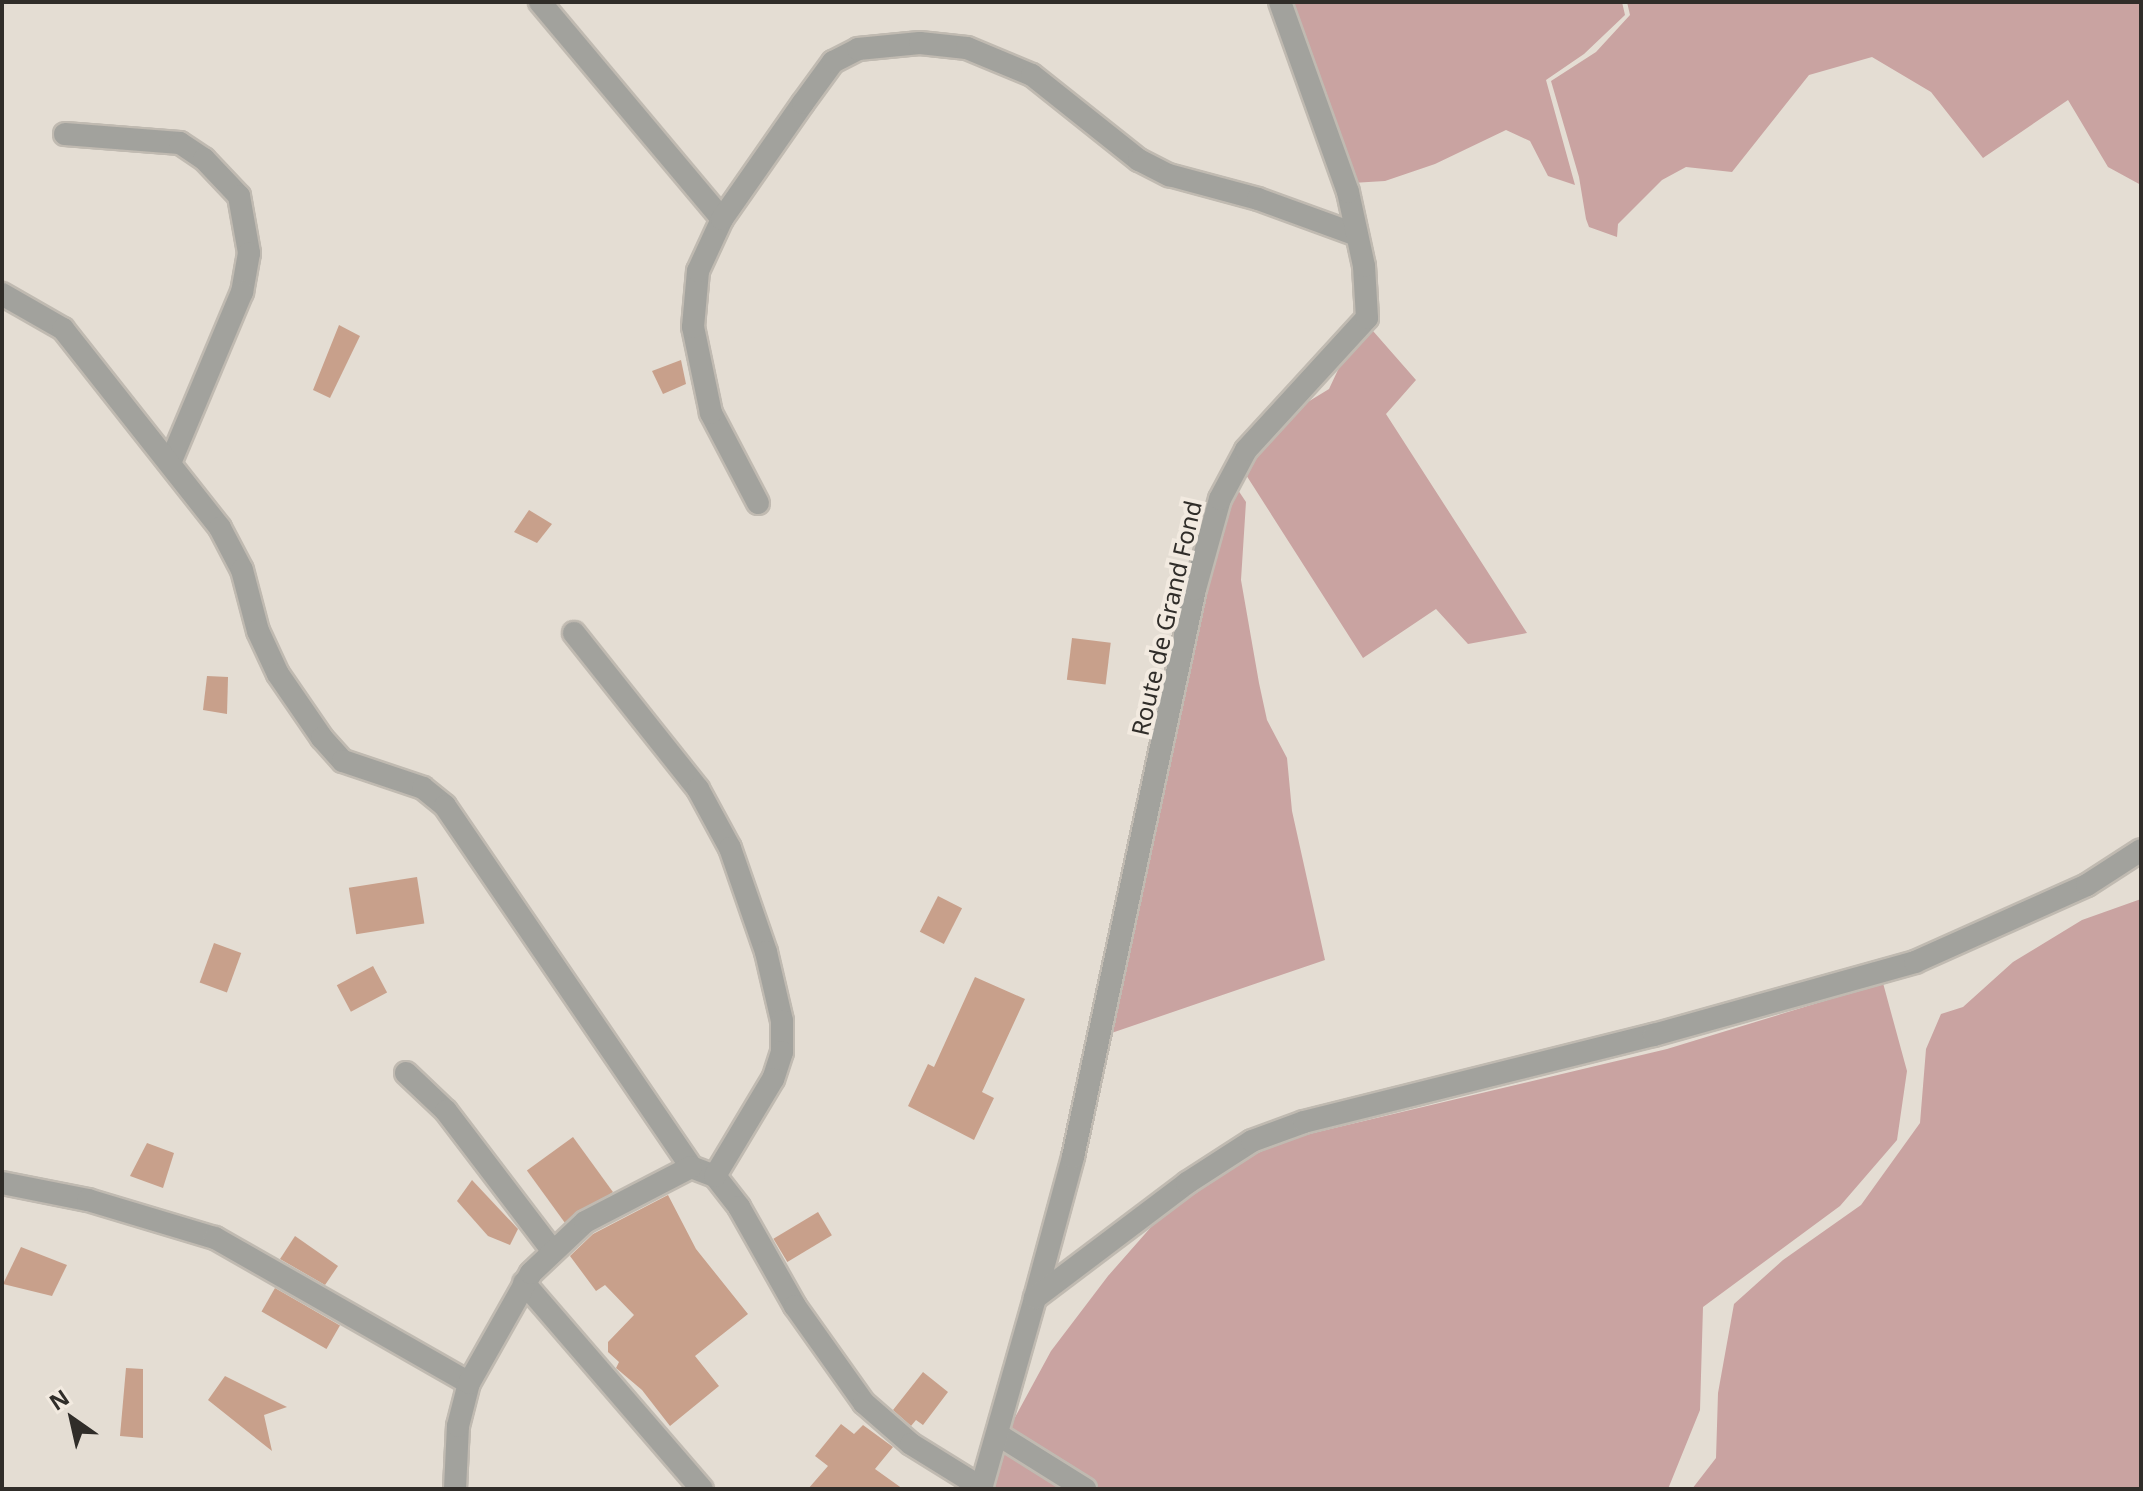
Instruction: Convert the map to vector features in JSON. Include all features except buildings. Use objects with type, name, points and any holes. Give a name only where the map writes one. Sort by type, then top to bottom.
[{"type":"street","points":[[540,2],[722,219]]},
{"type":"street","name":"Route de Grand Fond","points":[[981,1488],[1073,1157],[1195,589],[1220,499],[1246,450],[1367,318],[1357,235],[1348,192],[1280,2]]},
{"type":"street","points":[[758,503],[711,413],[693,327],[698,271],[722,219],[833,62],[858,49],[920,43],[967,48],[1032,75],[1139,160],[1169,175],[1258,199],[1357,235]]},
{"type":"street","points":[[65,134],[180,143],[204,159],[239,196],[249,253],[242,292],[171,461]]},
{"type":"street","points":[[2,294],[63,329],[171,461],[220,528],[242,570],[258,631],[278,674],[322,738],[343,761],[423,788],[445,806],[691,1167],[715,1176],[795,1306],[864,1403],[911,1444],[981,1488]]},
{"type":"street","points":[[574,633],[698,789],[730,848],[766,952],[782,1021],[782,1052],[773,1079],[715,1176]]},
{"type":"street","points":[[1035,1298],[1252,1141],[1304,1122],[1654,1035],[1915,962],[2087,885],[2141,850]]},
{"type":"street","points":[[406,1073],[446,1111],[551,1249]]},
{"type":"street","points":[[455,1489],[458,1426],[469,1383],[524,1283],[551,1249],[585,1222],[691,1167]]},
{"type":"street","points":[[2,1183],[88,1200],[215,1238],[469,1383]]},
{"type":"street","points":[[524,1283],[702,1489]]},
{"type":"street","points":[[997,1434],[1085,1489]]},
{"type":"shaded area","points":[[1277,2],[1622,2],[1625,15],[1584,54],[1546,80],[1575,185],[1548,176],[1530,141],[1506,130],[1435,164],[1385,181],[1352,183]]},
{"type":"shaded area","points":[[1627,2],[2141,2],[2141,185],[2108,167],[2068,100],[1983,158],[1931,92],[1872,57],[1809,75],[1732,172],[1686,167],[1662,180],[1618,224],[1617,237],[1589,227],[1579,177],[1551,81],[1596,52],[1630,15]]},
{"type":"shaded area","points":[[1373,331],[1416,380],[1386,414],[1527,633],[1468,644],[1436,609],[1363,658],[1241,467],[1280,419],[1329,389],[1345,355]]},
{"type":"shaded area","points":[[1230,478],[1246,502],[1241,580],[1259,683],[1267,720],[1287,758],[1292,811],[1325,960],[1091,1040]]},
{"type":"shaded area","points":[[2141,899],[2141,1489],[1692,1489],[1716,1458],[1718,1393],[1734,1304],[1783,1260],[1861,1205],[1920,1123],[1926,1049],[1941,1014],[1963,1007],[2013,962],[2082,920]]},
{"type":"shaded area","points":[[1883,983],[1907,1071],[1897,1140],[1840,1206],[1703,1307],[1700,1410],[1668,1489],[976,1489],[1051,1351],[1108,1276],[1181,1193],[1288,1139],[1667,1049]]}]
